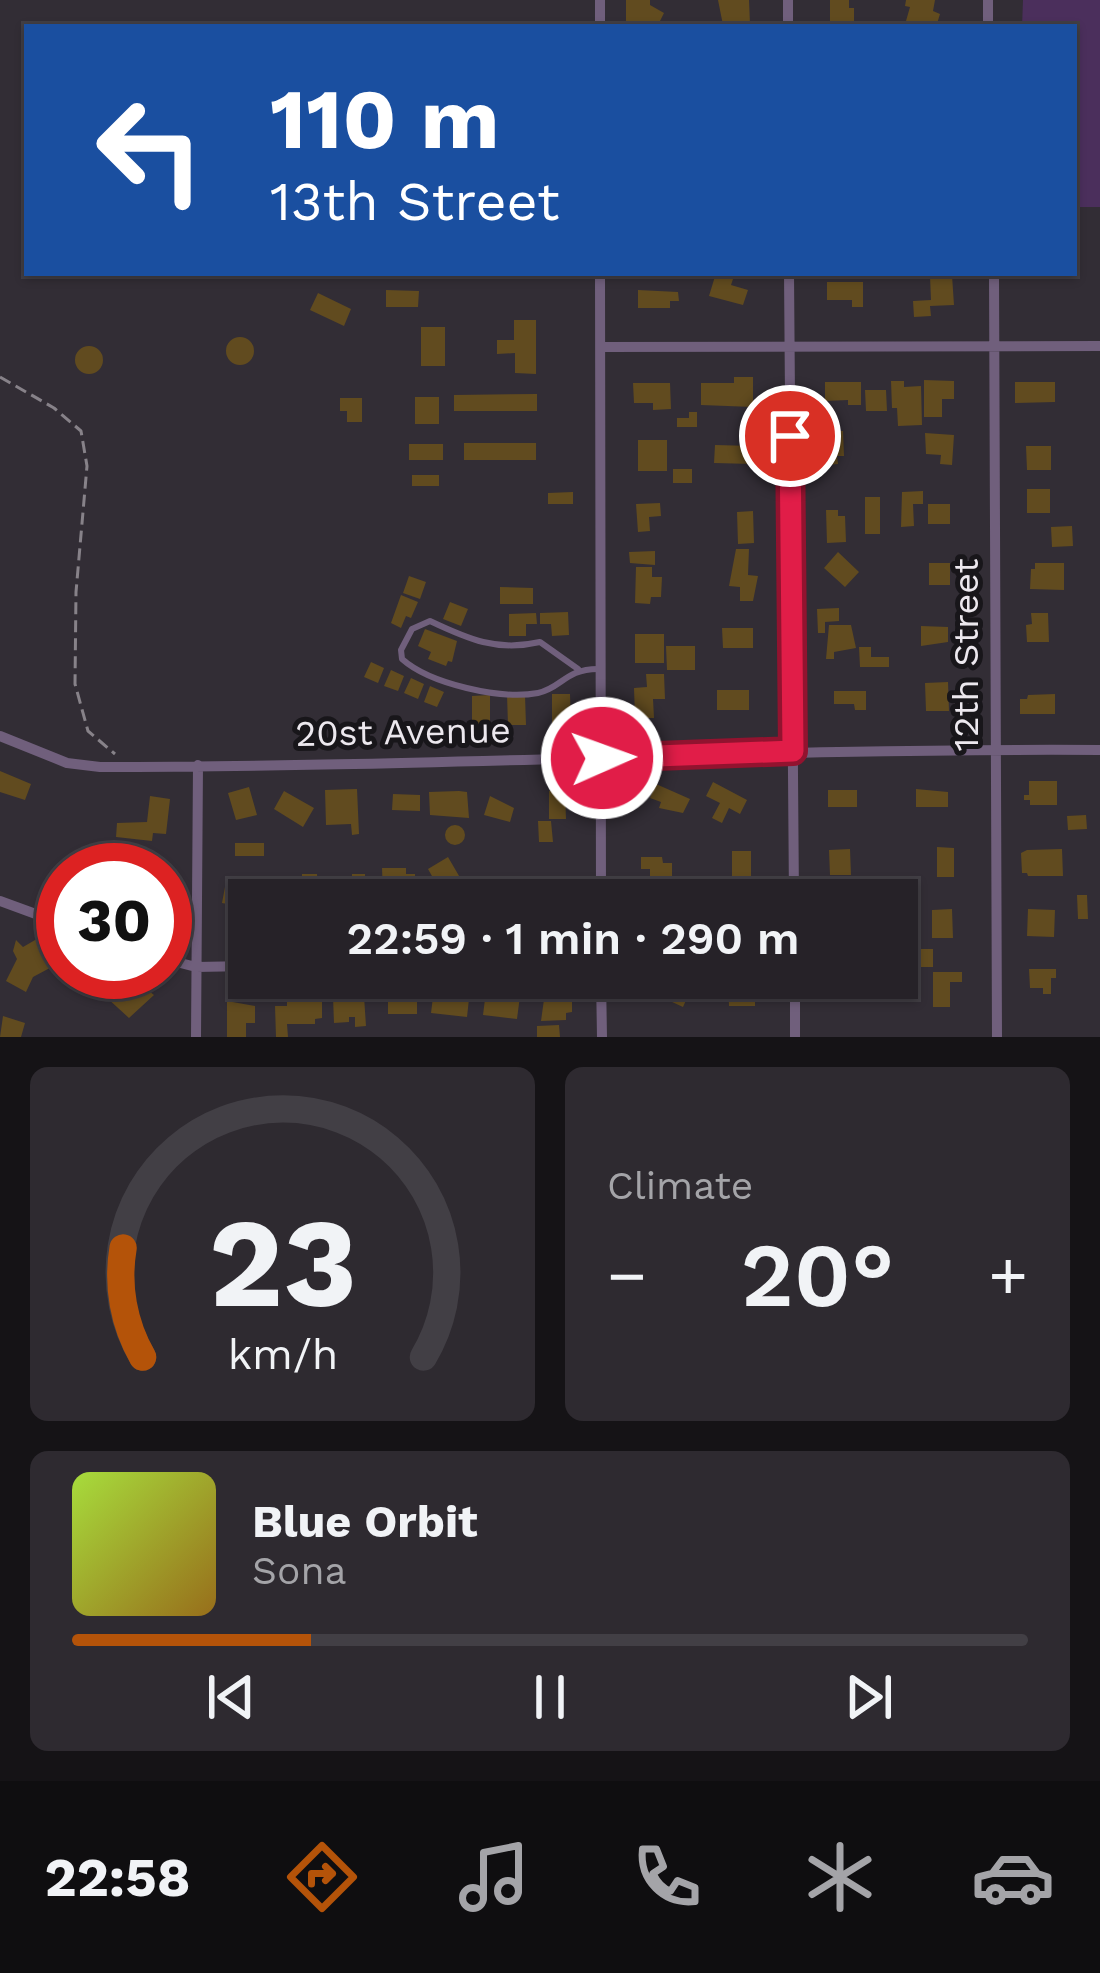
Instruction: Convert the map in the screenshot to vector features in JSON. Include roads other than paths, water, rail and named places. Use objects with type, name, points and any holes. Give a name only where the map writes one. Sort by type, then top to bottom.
[{"type":"street","points":[[600,276],[601,879]]},
{"type":"street","points":[[788,276],[794,879]]},
{"type":"street","name":"12th Street","points":[[994,276],[997,1037]]},
{"type":"street","points":[[601,347],[1100,346]]},
{"type":"street","name":"20st Avenue","points":[[0,736],[67,763],[130,767],[793,751],[1100,751]]},
{"type":"street","points":[[196,1037],[198,766]]},
{"type":"street","points":[[0,901],[36,914]]},
{"type":"street","points":[[192,966],[228,966]]},
{"type":"street","points":[[601,999],[602,1037]]},
{"type":"street","points":[[795,999],[795,1037]]},
{"type":"lane","points":[[578,669],[540,642],[481,645],[430,622],[412,629],[401,650],[410,666],[464,689],[540,693],[578,669],[602,669]]}]
